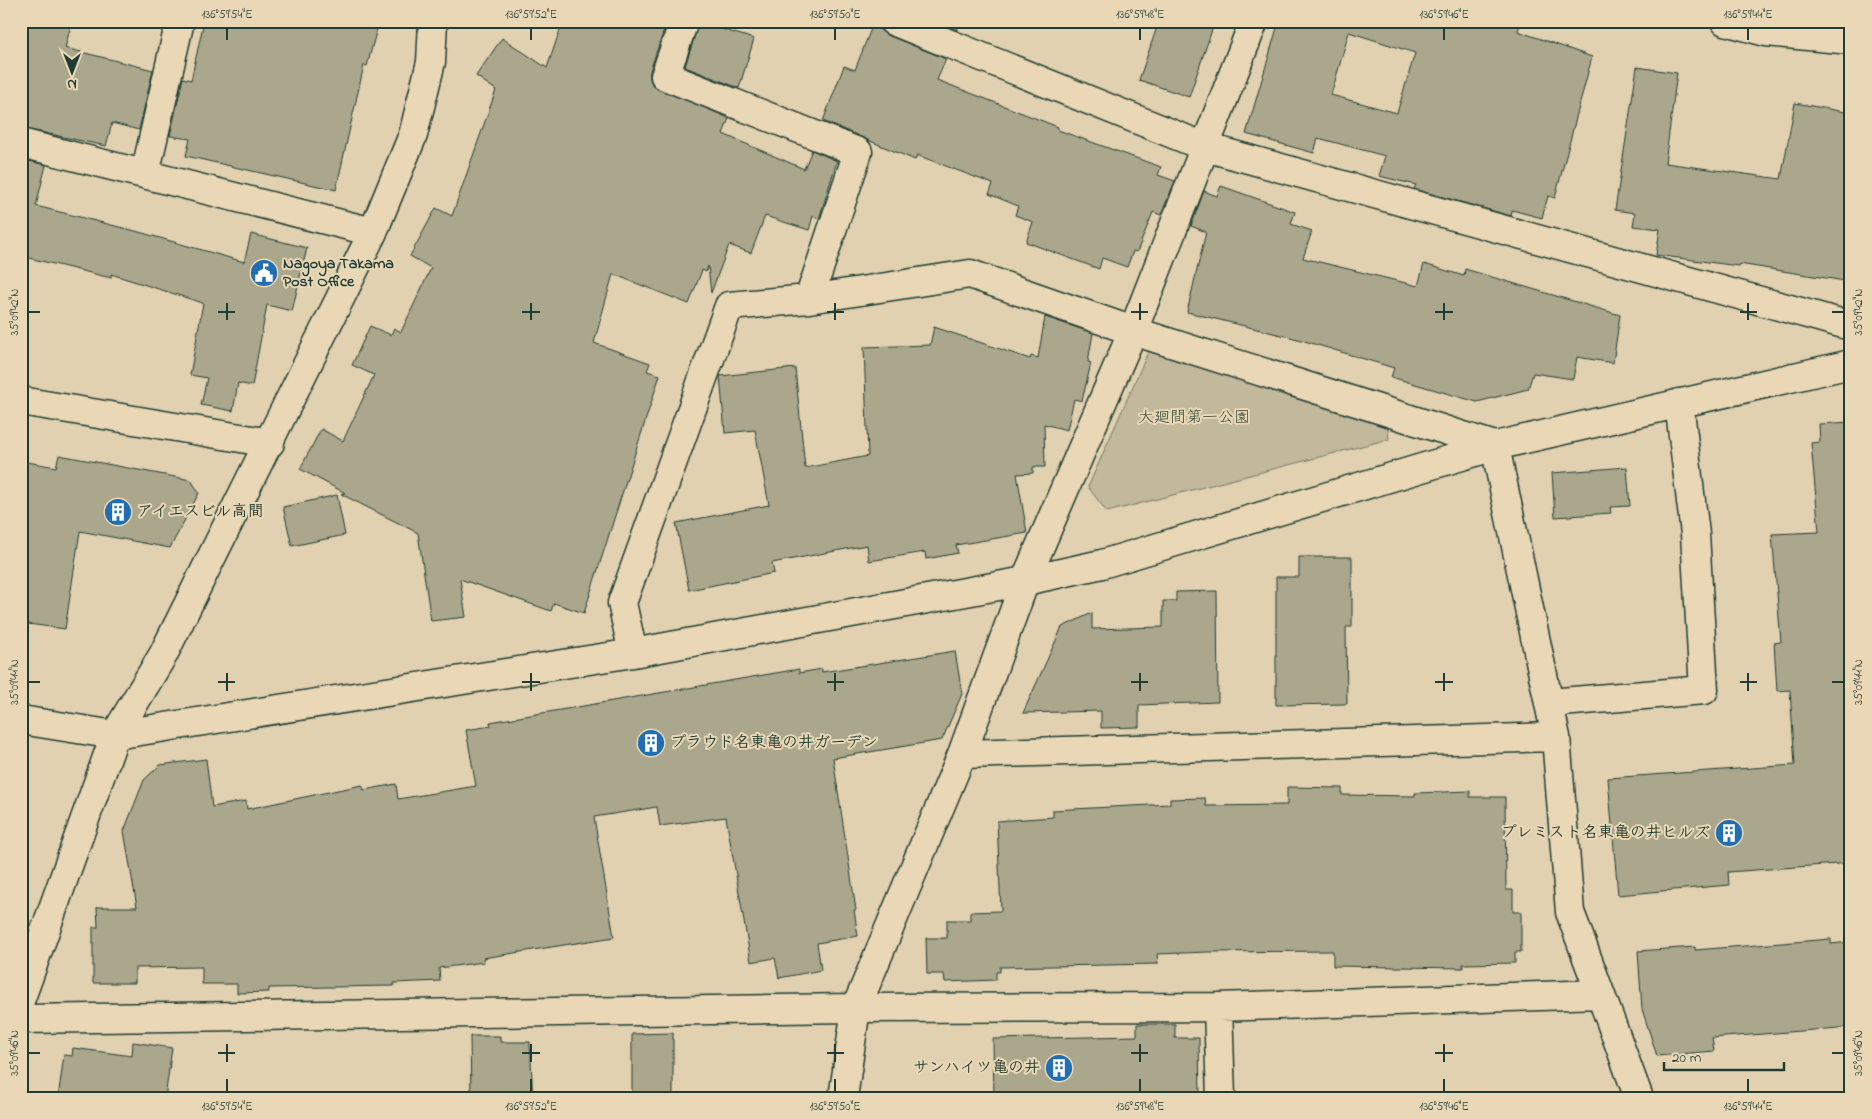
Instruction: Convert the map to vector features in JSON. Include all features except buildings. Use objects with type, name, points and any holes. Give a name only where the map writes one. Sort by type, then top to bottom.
[{"type":"street","points":[[145,174],[180,21]]},
{"type":"street","points":[[21,998],[115,735],[163,655],[373,232],[413,135],[431,62],[432,21]]},
{"type":"street","points":[[684,21],[664,76],[858,152],[809,299]]},
{"type":"street","points":[[892,21],[1205,147],[1851,326]]},
{"type":"street","points":[[842,1098],[856,1008],[962,754],[1025,581],[1134,331],[1254,21]]},
{"type":"street","points":[[1724,21],[1766,32],[1851,40]]},
{"type":"street","points":[[21,143],[373,232]]},
{"type":"street","points":[[633,653],[622,603],[729,306],[809,299],[970,274],[1134,331],[1495,446]]},
{"type":"street","points":[[21,720],[115,735],[633,653],[1025,581],[1102,564],[1495,446],[1851,364]]},
{"type":"street","points":[[21,401],[270,442]]},
{"type":"street","points":[[1549,703],[1704,690],[1695,534],[1679,403]]},
{"type":"street","points":[[1495,446],[1556,737],[1570,912],[1639,1098]]},
{"type":"street","points":[[962,754],[1556,737]]},
{"type":"street","points":[[21,1019],[856,1008],[1218,1007],[1600,994]]},
{"type":"street","points":[[1218,1007],[1221,1098]]},
{"type":"green space","name":"大廻間第一公園","points":[[1149,350],[1385,409],[1389,439],[1107,512],[1088,487]]},
{"type":"place","name":"Nagoya Takama Post Office","points":[[264,273]]},
{"type":"place","name":"アイエスビル高間","points":[[118,512]]},
{"type":"place","name":"プラウド名東亀の井ガーデン","points":[[651,743]]},
{"type":"place","name":"プレミスト名東亀の井ヒルズ","points":[[1729,833]]},
{"type":"place","name":"サンハイツ亀の井","points":[[1059,1068]]}]
